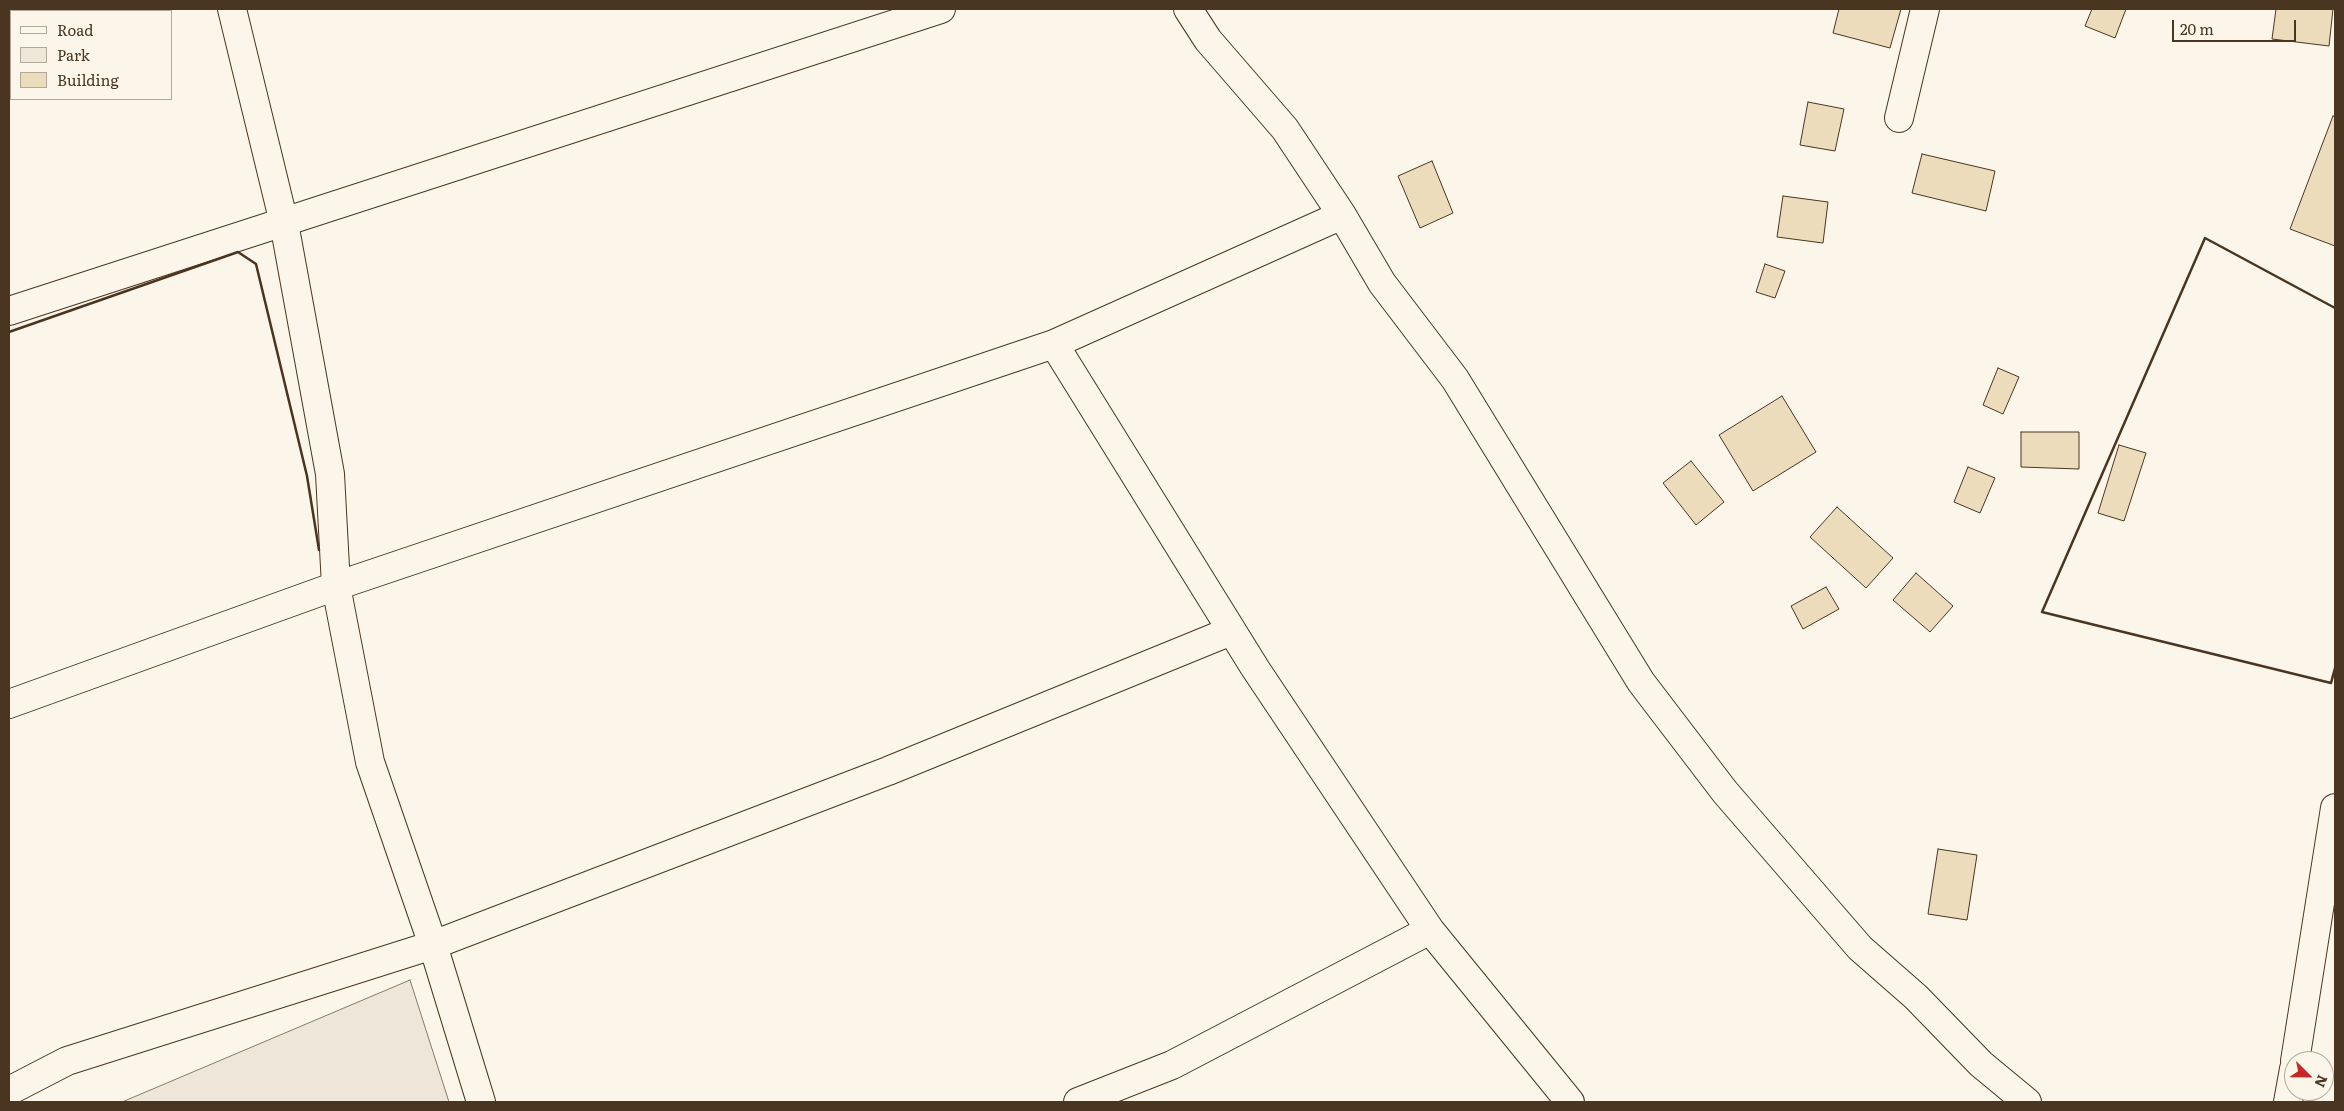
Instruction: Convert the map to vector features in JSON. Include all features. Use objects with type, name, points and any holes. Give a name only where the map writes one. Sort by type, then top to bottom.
[{"type":"street","points":[[232,9],[284,222],[330,474],[336,586],[370,762],[433,944],[481,1102]]},
{"type":"street","points":[[9,312],[941,9]]},
{"type":"street","points":[[1188,9],[1208,40],[1285,129],[1342,215],[1382,283],[1455,379],[1642,682],[1719,784],[1860,948],[1916,997],[1981,1064],[2027,1102]]},
{"type":"street","points":[[1899,118],[1925,9]]},
{"type":"street","points":[[9,704],[336,586],[1054,344],[1342,215]]},
{"type":"street","points":[[1054,344],[1231,631],[1430,930],[1570,1102]]},
{"type":"street","points":[[9,1091],[67,1061],[433,944],[888,771],[1231,631]]},
{"type":"street","points":[[2297,1051],[2332,842],[2335,808]]},
{"type":"street","points":[[1078,1102],[1172,1065],[1430,930]]},
{"type":"green space","points":[[410,980],[449,1102],[122,1102]]},
{"type":"building","points":[[1839,9],[1901,9],[1890,48],[1833,33]]},
{"type":"building","points":[[2092,9],[2126,9],[2115,38],[2085,26]]},
{"type":"building","points":[[2276,9],[2333,9],[2329,46],[2272,39]]},
{"type":"building","points":[[1808,102],[1844,109],[1835,151],[1800,145]]},
{"type":"building","points":[[2333,116],[2335,117],[2335,246],[2290,229]]},
{"type":"building","points":[[1922,154],[1995,171],[1986,211],[1912,193]]},
{"type":"building","points":[[1432,161],[1453,213],[1420,228],[1398,176]]},
{"type":"building","points":[[1783,196],[1828,202],[1823,243],[1777,237]]},
{"type":"building","points":[[1765,264],[1785,271],[1775,298],[1756,292]]},
{"type":"building","points":[[1998,368],[2019,377],[2003,414],[1983,405]]},
{"type":"building","points":[[1782,396],[1816,452],[1753,491],[1719,435]]},
{"type":"building","points":[[2021,432],[2079,432],[2079,469],[2021,467]]},
{"type":"building","points":[[2119,445],[2146,453],[2124,521],[2098,513]]},
{"type":"building","points":[[1691,461],[1724,502],[1696,525],[1663,483]]},
{"type":"building","points":[[1968,467],[1995,478],[1980,513],[1954,502]]},
{"type":"building","points":[[1837,507],[1893,558],[1866,588],[1810,537]]},
{"type":"building","points":[[1916,573],[1953,606],[1930,632],[1893,600]]},
{"type":"building","points":[[1826,587],[1839,609],[1803,629],[1791,606]]},
{"type":"building","points":[[1938,849],[1977,855],[1967,920],[1928,914]]},
{"type":"wall","points":[[2335,308],[2205,238],[2042,612],[2331,683],[2335,668]]},
{"type":"wall","points":[[9,332],[238,252],[256,264],[307,476],[319,550]]}]
